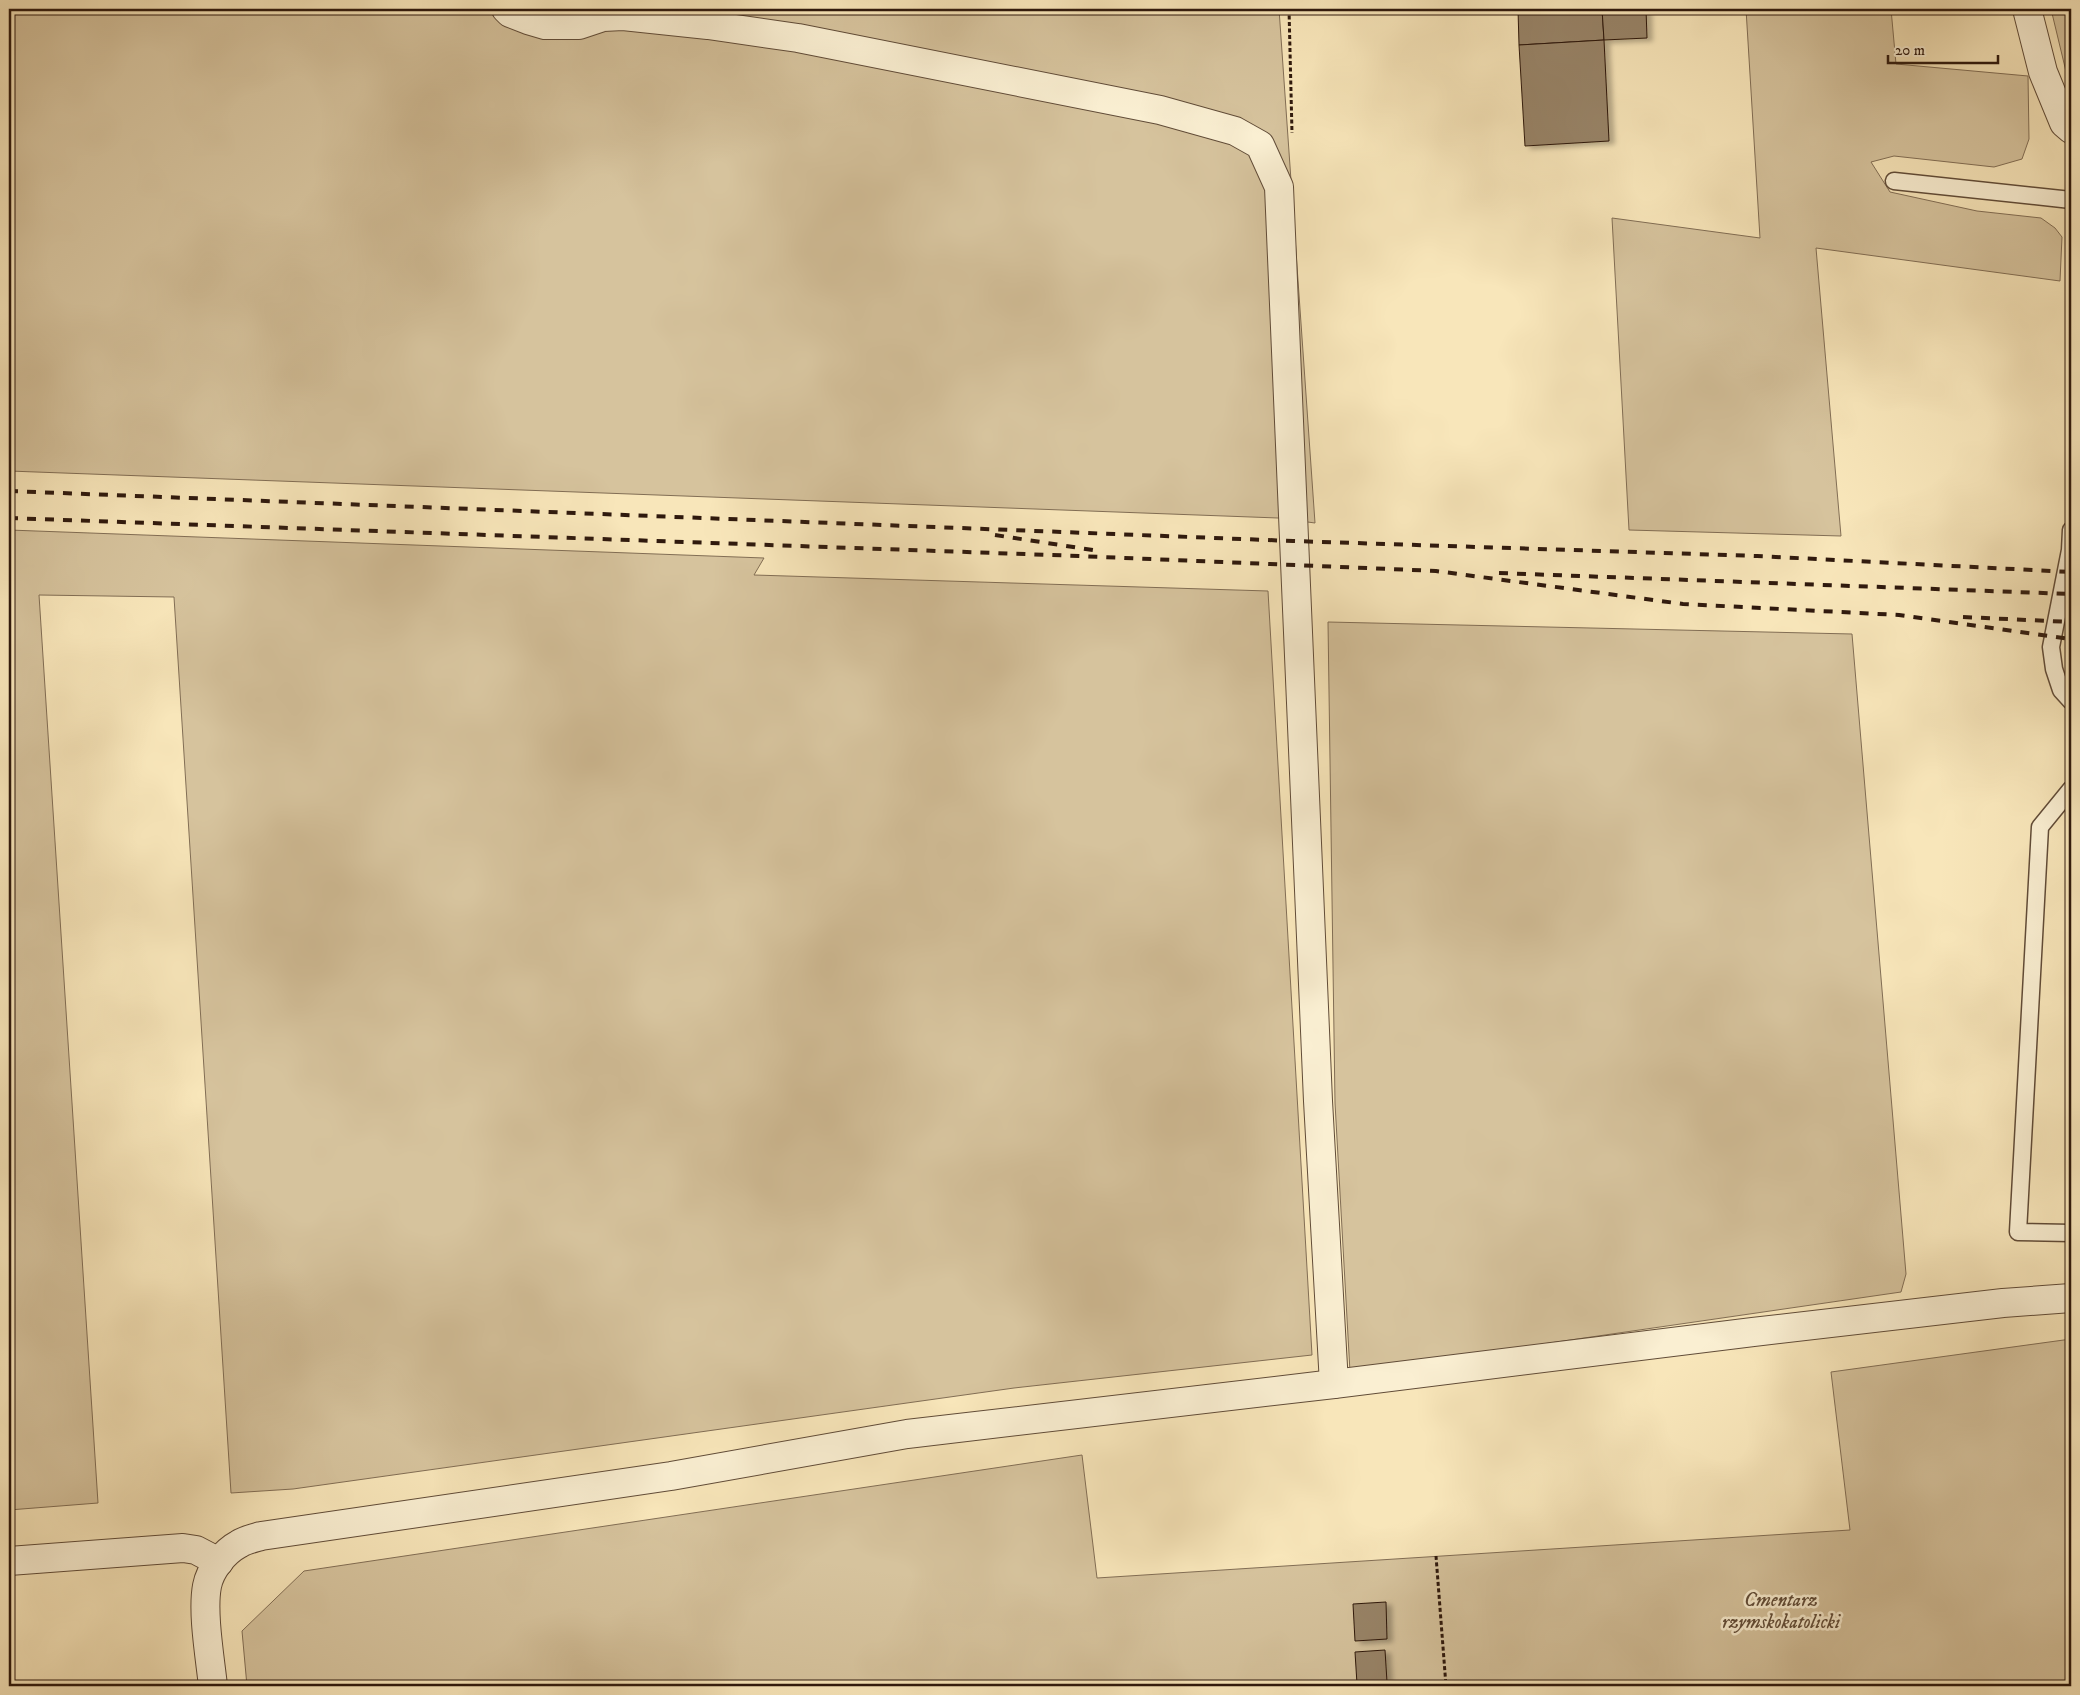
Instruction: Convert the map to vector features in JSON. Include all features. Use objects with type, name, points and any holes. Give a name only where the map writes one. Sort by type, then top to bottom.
[{"type":"street","points":[[506,9],[510,13],[545,25],[579,25],[603,17],[624,16],[708,24],[798,38],[1160,110],[1235,131],[1260,145],[1279,187],[1318,1092],[1334,1384]]},
{"type":"street","points":[[2027,9],[2042,72],[2064,124],[2071,129]]},
{"type":"street","points":[[213,1686],[206,1604],[207,1586],[211,1572],[238,1544],[260,1536],[671,1476],[906,1434],[1754,1332],[2003,1303],[2071,1298]]},
{"type":"street","points":[[9,1561],[183,1548],[196,1550],[219,1562]]},
{"type":"lane","points":[[1894,181],[2071,200]]},
{"type":"lane","points":[[2071,530],[2070,550],[2051,647],[2054,669],[2061,690],[2071,701]]},
{"type":"lane","points":[[2071,789],[2040,827],[2018,1232],[2071,1233]]},
{"type":"path","points":[[1279,187],[1292,130],[1288,9]]},
{"type":"path","points":[[1436,1556],[1446,1686]]},
{"type":"green space","points":[[9,9],[1279,9],[1315,523],[1278,518],[9,471]]},
{"type":"green space","points":[[1746,9],[1891,9],[1896,64],[2028,76],[2029,139],[2022,159],[1994,167],[1894,156],[1871,162],[1890,192],[1977,211],[2041,218],[2055,228],[2062,237],[2060,281],[1816,248],[1841,536],[1629,530],[1612,218],[1760,238]]},
{"type":"green space","points":[[2051,9],[2071,9],[2071,87],[2069,84]]},
{"type":"green space","points":[[9,530],[764,558],[754,575],[1268,591],[1312,1355],[1014,1388],[293,1489],[231,1493],[174,597],[39,595],[98,1503],[9,1510]]},
{"type":"green space","points":[[1328,622],[1852,634],[1906,1274],[1901,1292],[1350,1372],[1335,1103]]},
{"type":"green space","name":"Cmentarz rzymskokatolicki","points":[[2071,1339],[2071,1686],[247,1686],[242,1631],[304,1571],[1082,1455],[1097,1578],[1850,1530],[1831,1372]]},
{"type":"building","points":[[1518,9],[1602,9],[1604,40],[1519,45]]},
{"type":"building","points":[[1602,9],[1646,9],[1647,38],[1604,40]]},
{"type":"building","points":[[1604,40],[1609,141],[1525,146],[1519,45]]},
{"type":"building","points":[[1386,1602],[1387,1639],[1355,1641],[1353,1604]]},
{"type":"building","points":[[1385,1650],[1387,1682],[1357,1684],[1355,1652]]},
{"type":"railway","points":[[9,491],[1293,541],[1757,556],[2071,572]]},
{"type":"railway","points":[[9,518],[1079,556],[1436,571],[1683,604],[1899,615],[2071,639]]},
{"type":"railway","points":[[995,535],[1099,551]]},
{"type":"railway","points":[[1499,573],[2071,594]]},
{"type":"railway","points":[[1963,617],[2071,622]]}]
